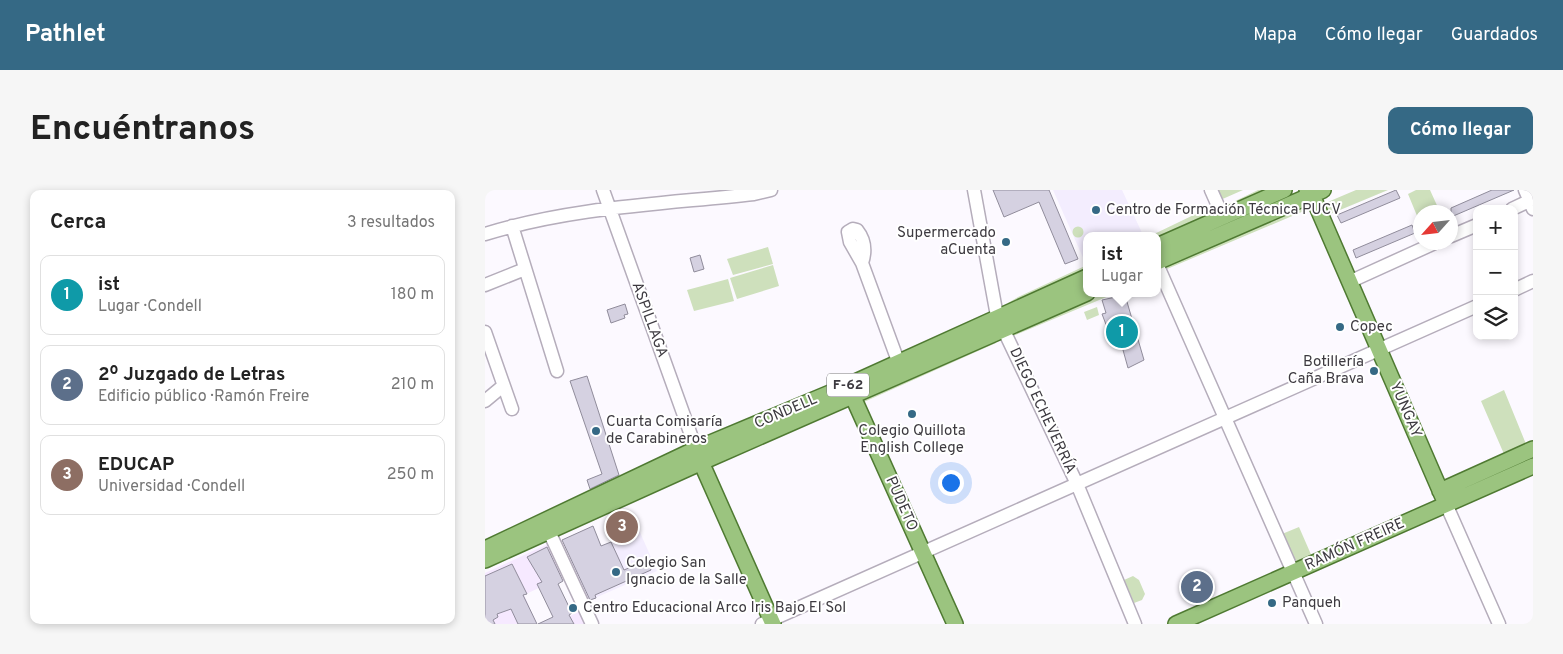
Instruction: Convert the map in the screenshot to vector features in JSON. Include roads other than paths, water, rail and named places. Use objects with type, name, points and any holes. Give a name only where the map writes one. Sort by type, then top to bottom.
[{"type":"main road","points":[[1161,244],[1284,190]]},
{"type":"main road","points":[[1161,261],[1313,191]]},
{"type":"main road","name":"YUNGAY","points":[[1313,191],[1349,282],[1443,498]]},
{"type":"main road","name":"CONDELL","points":[[485,560],[547,526],[699,456],[848,392],[1000,323],[1083,278]]},
{"type":"main road","name":"CONDELL","points":[[848,392],[898,361],[1083,294]]},
{"type":"main road","name":"PUDETO","points":[[848,392],[955,624]]},
{"type":"main road","name":"RAMÓN FREIRE","points":[[1177,624],[1293,572],[1443,498],[1533,449]]},
{"type":"main road","points":[[699,456],[769,623]]},
{"type":"main road","name":"RAMÓN FREIRE","points":[[1443,498],[1533,466]]},
{"type":"main road","name":"CONDELL","points":[[485,549],[547,526]]},
{"type":"street","name":"ASPILLAGA","points":[[603,190],[699,456]]},
{"type":"street","points":[[485,234],[513,226],[609,208],[706,195],[754,194],[771,190]]},
{"type":"street","name":"DIEGO ECHEVERRÍA","points":[[974,190],[1000,323],[1077,484],[1135,624]]},
{"type":"street","points":[[1211,190],[1223,217]]},
{"type":"street","points":[[1518,206],[1530,200]]},
{"type":"street","points":[[513,226],[557,371]]},
{"type":"street","points":[[1458,233],[1473,227]]},
{"type":"street","points":[[1349,282],[1419,250]]},
{"type":"street","points":[[862,263],[898,361]]},
{"type":"street","points":[[485,285],[525,270]]},
{"type":"street","points":[[1161,272],[1316,624]]},
{"type":"street","points":[[1518,288],[1533,282]]},
{"type":"street","points":[[769,623],[1473,308]]},
{"type":"street","points":[[485,332],[512,409]]},
{"type":"street","points":[[485,401],[503,386]]},
{"type":"street","name":"YUNGAY","points":[[1443,498],[1499,624]]},
{"type":"street","points":[[547,526],[592,624]]},
{"type":"place","name":"Centro de Formación Técnica PUCV","points":[[1096,210]]},
{"type":"place","name":"Supermercado aCuenta","points":[[1006,242]]},
{"type":"place","name":"Copec","points":[[1340,327]]},
{"type":"place","name":"ist","points":[[1122,332]]},
{"type":"place","name":"Botillería Caña Brava","points":[[1374,371]]},
{"type":"place","name":"Colegio Quillota English College","points":[[912,414]]},
{"type":"place","name":"Cuarta Comisaría de Carabineros","points":[[596,431]]},
{"type":"place","name":"EDUCAP","points":[[622,527]]},
{"type":"place","name":"Colegio San Ignacio de la Salle","points":[[616,572]]},
{"type":"place","name":"2º Juzgado de Letras","points":[[1197,587]]},
{"type":"place","name":"Panqueh","points":[[1272,603]]},
{"type":"place","name":"Centro Educacional Arco Iris Bajo El Sol","points":[[573,608]]}]
